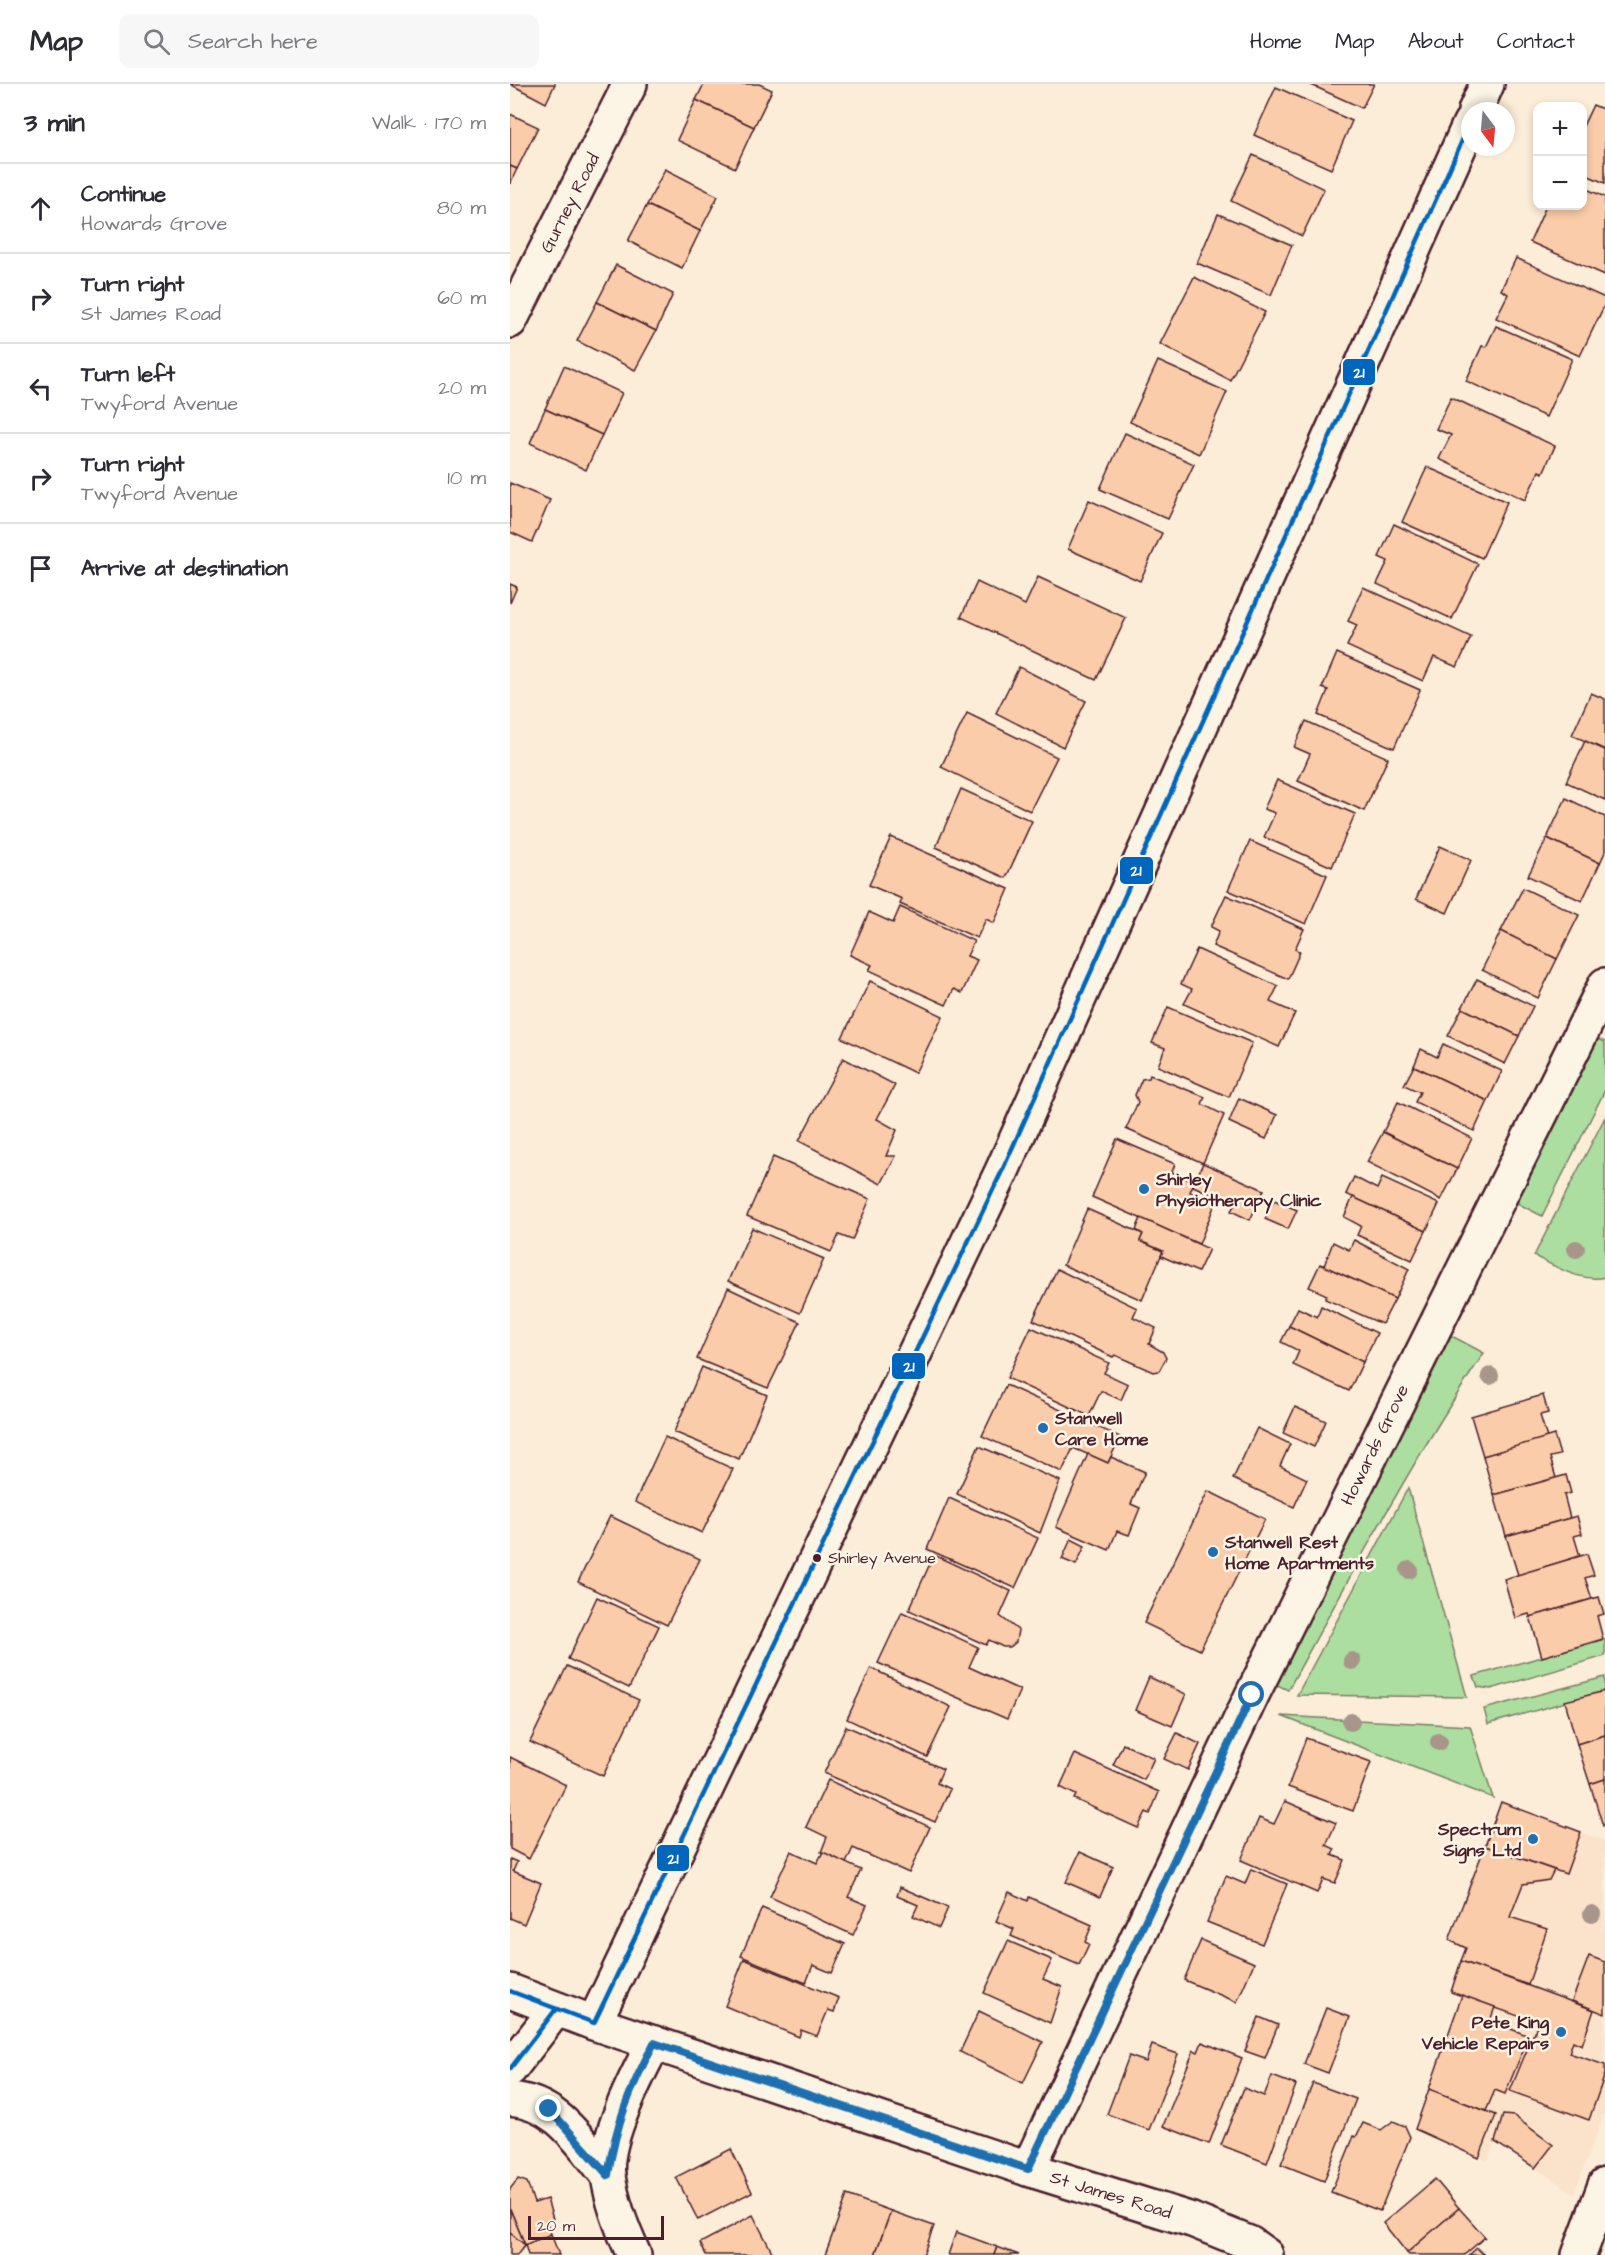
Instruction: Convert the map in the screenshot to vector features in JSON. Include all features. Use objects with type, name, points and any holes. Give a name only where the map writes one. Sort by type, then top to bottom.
[{"type":"street","name":"Gurney Road","points":[[510,321],[630,84]]},
{"type":"street","points":[[1479,102],[1487,84]]},
{"type":"street","points":[[594,2023],[1002,1171],[1461,143]]},
{"type":"street","name":"Howards Grove","points":[[1028,2169],[1252,1695],[1605,985]]},
{"type":"street","name":"St James Road","points":[[510,1991],[594,2023],[1028,2169],[1192,2220],[1250,2243],[1266,2255]]},
{"type":"street","points":[[510,2069],[556,2009]]},
{"type":"street","points":[[634,2255],[622,2229],[608,2175],[618,2123],[630,2090],[654,2043]]},
{"type":"street","points":[[510,2099],[530,2100],[549,2109],[608,2175]]},
{"type":"street","points":[[1579,2255],[1605,2186]]},
{"type":"shaded area","points":[[1501,1802],[1605,1841],[1605,2112],[1574,2194],[1495,2142],[1488,2161],[1415,2129],[1462,1996],[1451,1992],[1466,1948],[1449,1940]]},
{"type":"green space","points":[[1596,1038],[1605,1042],[1605,1090],[1542,1216],[1515,1202]]},
{"type":"green space","points":[[1605,1117],[1605,1277],[1587,1278],[1559,1269],[1534,1256]]},
{"type":"green space","points":[[1448,1334],[1484,1353],[1407,1477],[1288,1690],[1275,1684]]},
{"type":"green space","points":[[1408,1488],[1467,1697],[1297,1695]]},
{"type":"green space","points":[[1605,1639],[1605,1656],[1491,1689],[1478,1687],[1474,1676]]},
{"type":"green space","points":[[1605,1677],[1605,1691],[1488,1724],[1484,1709]]},
{"type":"green space","points":[[1281,1716],[1470,1726],[1493,1798]]},
{"type":"building","points":[[510,84],[555,84],[546,103]]},
{"type":"building","points":[[704,84],[759,84],[772,90],[754,127],[696,100]]},
{"type":"building","points":[[1309,84],[1374,84],[1362,108]]},
{"type":"building","points":[[1276,87],[1352,121],[1331,169],[1254,135]]},
{"type":"building","points":[[696,100],[754,127],[735,168],[677,140]]},
{"type":"building","points":[[1593,105],[1605,110],[1605,183],[1587,175],[1587,118]]},
{"type":"building","points":[[510,114],[538,127],[517,169],[510,166]]},
{"type":"building","points":[[1253,155],[1324,189],[1302,236],[1231,201]]},
{"type":"building","points":[[510,166],[517,169],[510,184]]},
{"type":"building","points":[[665,169],[718,196],[700,231],[647,205]]},
{"type":"building","points":[[1587,189],[1605,197],[1605,275],[1530,242],[1544,210],[1587,210]]},
{"type":"building","points":[[647,205],[700,231],[682,268],[628,241]]},
{"type":"building","points":[[1218,214],[1292,245],[1271,295],[1197,263]]},
{"type":"building","points":[[1516,258],[1605,298],[1605,304],[1580,356],[1496,318],[1508,294],[1501,290]]},
{"type":"building","points":[[616,265],[673,294],[656,331],[597,302]]},
{"type":"building","points":[[1194,277],[1265,312],[1230,380],[1160,344]]},
{"type":"building","points":[[597,302],[656,331],[635,370],[577,341]]},
{"type":"building","points":[[1496,326],[1572,359],[1546,417],[1466,381],[1482,346],[1486,347]]},
{"type":"building","points":[[1158,361],[1227,392],[1199,454],[1130,422]]},
{"type":"building","points":[[564,366],[622,393],[602,435],[545,409]]},
{"type":"building","points":[[1451,397],[1555,446],[1543,473],[1539,471],[1525,500],[1439,459],[1451,435],[1436,429]]},
{"type":"building","points":[[545,409],[602,435],[586,470],[530,443]]},
{"type":"building","points":[[1125,433],[1194,464],[1168,519],[1100,489]]},
{"type":"building","points":[[1427,467],[1507,502],[1482,558],[1402,522]]},
{"type":"building","points":[[510,483],[550,500],[532,542],[510,532]]},
{"type":"building","points":[[1089,500],[1162,533],[1140,581],[1068,549]]},
{"type":"building","points":[[1394,524],[1478,564],[1452,619],[1377,584],[1388,561],[1379,557]]},
{"type":"building","points":[[1038,577],[1126,618],[1096,680],[961,617],[977,582],[1025,605]]},
{"type":"building","points":[[510,584],[517,587],[510,603]]},
{"type":"building","points":[[1363,587],[1471,637],[1457,667],[1434,657],[1423,681],[1347,646],[1357,625],[1348,621]]},
{"type":"building","points":[[1337,653],[1420,690],[1394,748],[1318,715],[1328,690],[1322,688]]},
{"type":"building","points":[[1019,667],[1086,701],[1063,747],[996,713]]},
{"type":"building","points":[[1591,693],[1605,699],[1605,750],[1572,735]]},
{"type":"building","points":[[967,713],[1057,757],[1030,811],[941,767]]},
{"type":"building","points":[[1306,721],[1388,758],[1364,811],[1298,781],[1310,754],[1294,747]]},
{"type":"building","points":[[1585,741],[1605,750],[1605,800],[1566,782]]},
{"type":"building","points":[[1277,780],[1355,814],[1332,867],[1264,837],[1275,813],[1264,809]]},
{"type":"building","points":[[961,789],[1032,821],[1006,878],[936,847]]},
{"type":"building","points":[[1566,798],[1605,817],[1605,852],[1600,863],[1547,838]]},
{"type":"building","points":[[891,837],[1009,889],[994,923],[986,919],[977,938],[900,904],[902,899],[869,885]]},
{"type":"building","points":[[1547,838],[1600,863],[1582,901],[1528,876]]},
{"type":"building","points":[[1250,841],[1327,875],[1306,924],[1228,890]]},
{"type":"building","points":[[1440,846],[1471,860],[1447,913],[1416,899]]},
{"type":"building","points":[[1523,888],[1579,915],[1557,959],[1501,931]]},
{"type":"building","points":[[1226,895],[1304,929],[1295,949],[1300,952],[1288,979],[1213,946],[1219,931],[1211,927]]},
{"type":"building","points":[[900,907],[974,941],[967,956],[977,960],[962,993],[954,989],[946,1005],[869,970],[872,965],[850,955],[869,912],[893,923]]},
{"type":"building","points":[[1501,931],[1557,959],[1538,998],[1482,970]]},
{"type":"building","points":[[1197,949],[1278,986],[1270,1002],[1295,1013],[1279,1047],[1184,1004],[1192,989],[1181,984]]},
{"type":"building","points":[[1477,979],[1533,1006],[1519,1036],[1462,1008]]},
{"type":"building","points":[[870,981],[943,1016],[915,1073],[842,1038]]},
{"type":"building","points":[[1168,1007],[1252,1043],[1229,1097],[1158,1066],[1165,1048],[1152,1043]]},
{"type":"building","points":[[1462,1008],[1519,1036],[1505,1064],[1448,1036]]},
{"type":"building","points":[[1443,1044],[1502,1071],[1488,1101],[1414,1066],[1421,1049],[1437,1057]]},
{"type":"building","points":[[843,1058],[895,1085],[877,1119],[897,1130],[886,1156],[896,1156],[881,1184],[799,1141]]},
{"type":"building","points":[[1414,1066],[1488,1101],[1474,1131],[1415,1102],[1420,1092],[1404,1085]]},
{"type":"building","points":[[1150,1075],[1205,1097],[1202,1104],[1224,1115],[1203,1163],[1126,1129],[1138,1102],[1135,1095],[1142,1079],[1149,1078]]},
{"type":"building","points":[[1239,1098],[1277,1115],[1266,1139],[1229,1122]]},
{"type":"building","points":[[1398,1102],[1472,1138],[1457,1169],[1383,1132]]},
{"type":"building","points":[[1383,1132],[1457,1169],[1441,1200],[1367,1162]]},
{"type":"building","name":"Shirley Physiotherapy Clinic","points":[[1117,1139],[1175,1164],[1172,1172],[1194,1182],[1190,1192],[1215,1204],[1199,1244],[1092,1197]]},
{"type":"building","points":[[773,1157],[870,1199],[852,1240],[839,1235],[831,1252],[747,1216]]},
{"type":"building","points":[[1203,1163],[1264,1190],[1250,1220],[1231,1211],[1235,1204],[1193,1186]]},
{"type":"building","points":[[1354,1177],[1377,1189],[1382,1178],[1439,1204],[1426,1231],[1346,1194]]},
{"type":"building","points":[[1353,1197],[1426,1231],[1412,1260],[1357,1235],[1361,1226],[1344,1217]]},
{"type":"building","points":[[1274,1200],[1297,1210],[1288,1229],[1265,1219]]},
{"type":"building","points":[[1087,1209],[1143,1234],[1140,1241],[1163,1251],[1142,1300],[1063,1265]]},
{"type":"building","points":[[1141,1218],[1209,1249],[1198,1272],[1161,1256],[1163,1251],[1140,1241],[1143,1234],[1136,1230]]},
{"type":"building","points":[[752,1228],[824,1259],[800,1313],[728,1281]]},
{"type":"building","points":[[1354,1240],[1409,1269],[1395,1299],[1324,1266],[1333,1242],[1349,1250]]},
{"type":"building","points":[[1320,1264],[1395,1299],[1382,1324],[1325,1299],[1327,1295],[1309,1287]]},
{"type":"building","points":[[1057,1269],[1137,1308],[1133,1317],[1156,1328],[1149,1344],[1163,1352],[1166,1358],[1159,1371],[1153,1372],[1115,1355],[1113,1357],[1033,1320]]},
{"type":"building","points":[[728,1288],[800,1322],[768,1388],[697,1359]]},
{"type":"building","points":[[1321,1306],[1377,1333],[1363,1362],[1289,1326],[1298,1308],[1317,1317]]},
{"type":"building","points":[[1289,1326],[1363,1362],[1349,1391],[1293,1365],[1299,1351],[1281,1342]]},
{"type":"building","name":"Stanwell Care Home","points":[[1031,1327],[1109,1363],[1104,1373],[1128,1384],[1121,1400],[1101,1391],[1089,1416],[1007,1378]]},
{"type":"building","points":[[702,1367],[767,1395],[739,1459],[674,1432]]},
{"type":"building","name":"Stanwell Care Home","points":[[1006,1385],[1120,1437],[1108,1463],[1073,1448],[1062,1472],[982,1436]]},
{"type":"building","points":[[1543,1395],[1548,1413],[1540,1415],[1547,1438],[1483,1456],[1471,1416]]},
{"type":"building","points":[[1295,1407],[1326,1421],[1314,1447],[1283,1433]]},
{"type":"building","points":[[1257,1428],[1290,1444],[1280,1466],[1307,1479],[1294,1507],[1233,1479]]},
{"type":"building","points":[[1554,1435],[1560,1455],[1550,1457],[1556,1478],[1494,1495],[1483,1456]]},
{"type":"building","points":[[665,1437],[733,1469],[702,1533],[635,1502]]},
{"type":"building","name":"Stanwell Care Home","points":[[979,1446],[1060,1481],[1040,1533],[957,1494]]},
{"type":"building","points":[[1088,1454],[1108,1463],[1111,1457],[1145,1472],[1131,1504],[1140,1508],[1129,1535],[1117,1531],[1109,1550],[1056,1527]]},
{"type":"building","points":[[1566,1475],[1571,1493],[1564,1495],[1570,1518],[1506,1536],[1494,1495]]},
{"type":"building","name":"Stanwell Rest Home Apartments","points":[[1208,1491],[1265,1519],[1200,1650],[1144,1623]]},
{"type":"building","points":[[949,1498],[1038,1538],[1015,1588],[927,1549]]},
{"type":"building","points":[[610,1516],[700,1559],[667,1625],[578,1582]]},
{"type":"building","points":[[1577,1516],[1582,1534],[1574,1536],[1580,1556],[1518,1575],[1506,1536]]},
{"type":"building","points":[[1071,1539],[1085,1546],[1076,1565],[1062,1559]]},
{"type":"building","points":[[1587,1554],[1594,1575],[1585,1578],[1592,1599],[1530,1617],[1529,1614],[1515,1618],[1504,1579]]},
{"type":"building","points":[[934,1555],[1011,1591],[1000,1616],[1018,1630],[1016,1642],[1010,1647],[1003,1647],[989,1640],[986,1645],[909,1610]]},
{"type":"building","points":[[597,1597],[659,1626],[629,1688],[568,1659]]},
{"type":"building","points":[[1599,1597],[1604,1614],[1597,1616],[1603,1639],[1542,1657],[1530,1617]]},
{"type":"building","points":[[902,1612],[978,1647],[969,1667],[1020,1690],[1007,1719],[878,1663]]},
{"type":"building","points":[[567,1666],[639,1700],[603,1776],[530,1742]]},
{"type":"building","points":[[871,1668],[951,1707],[927,1757],[847,1719]]},
{"type":"building","points":[[1149,1677],[1186,1694],[1172,1726],[1135,1710]]},
{"type":"building","points":[[1605,1691],[1605,1735],[1577,1744],[1565,1701]]},
{"type":"building","points":[[846,1726],[943,1769],[937,1783],[950,1789],[935,1822],[824,1773]]},
{"type":"building","points":[[1177,1733],[1200,1744],[1188,1770],[1164,1759]]},
{"type":"building","points":[[1605,1735],[1605,1779],[1590,1784],[1577,1744]]},
{"type":"building","points":[[1306,1738],[1371,1762],[1353,1811],[1288,1787]]},
{"type":"building","points":[[1123,1744],[1154,1758],[1144,1780],[1113,1765]]},
{"type":"building","points":[[1075,1754],[1159,1792],[1150,1814],[1146,1812],[1138,1828],[1074,1799],[1076,1795],[1060,1787]]},
{"type":"building","points":[[510,1757],[566,1785],[529,1859],[510,1849]]},
{"type":"building","points":[[1605,1779],[1605,1825],[1603,1826],[1590,1784]]},
{"type":"building","points":[[828,1780],[930,1827],[909,1873],[853,1848],[846,1863],[821,1852],[827,1837],[806,1827]]},
{"type":"building","points":[[1285,1801],[1336,1823],[1326,1845],[1335,1849],[1332,1855],[1345,1860],[1335,1883],[1323,1879],[1317,1893],[1241,1860],[1259,1818],[1274,1824]]},
{"type":"building","name":"Spectrum Signs Ltd","points":[[1501,1802],[1581,1832],[1566,1874],[1485,1846]]},
{"type":"building","points":[[1485,1846],[1554,1870],[1549,1880],[1523,1884],[1510,1917],[1547,1929],[1528,1985],[1461,1961],[1466,1948],[1449,1940]]},
{"type":"building","points":[[791,1851],[817,1863],[823,1852],[861,1870],[848,1897],[867,1905],[853,1935],[770,1897]]},
{"type":"building","points":[[1080,1852],[1113,1867],[1100,1897],[1066,1882]]},
{"type":"building","points":[[510,1859],[517,1862],[513,1871],[541,1883],[524,1924],[510,1918]]},
{"type":"building","points":[[1251,1869],[1287,1884],[1262,1944],[1207,1922],[1226,1876],[1245,1884]]},
{"type":"building","points":[[900,1887],[948,1908],[939,1928],[913,1916],[918,1905],[897,1896]]},
{"type":"building","points":[[1009,1892],[1028,1901],[1029,1897],[1092,1925],[1085,1942],[1089,1944],[1079,1965],[1011,1936],[1014,1929],[996,1921]]},
{"type":"building","points":[[762,1908],[845,1944],[832,1973],[813,1965],[806,1983],[741,1956]]},
{"type":"building","points":[[1201,1940],[1254,1963],[1237,2002],[1184,1980]]},
{"type":"building","points":[[1008,1941],[1052,1960],[1043,1979],[1062,1987],[1050,2023],[984,1993]]},
{"type":"building","points":[[1589,1956],[1605,1962],[1605,2014],[1572,2001]]},
{"type":"building","points":[[744,1959],[839,1998],[834,2012],[828,2010],[817,2036],[801,2030],[799,2037],[725,2006]]},
{"type":"building","name":"Pete King Vehicle Repairs","points":[[1461,1961],[1594,2010],[1582,2045],[1573,2041],[1569,2053],[1605,2065],[1605,2074],[1589,2120],[1510,2091],[1538,2023],[1451,1992]]},
{"type":"building","points":[[1462,1995],[1495,2007],[1490,2021],[1529,2036],[1505,2094],[1495,2090],[1486,2111],[1429,2089]]},
{"type":"building","points":[[1326,2008],[1350,2017],[1328,2073],[1304,2064]]},
{"type":"building","points":[[979,2011],[1043,2042],[1023,2083],[960,2052]]},
{"type":"building","points":[[1259,2017],[1278,2025],[1265,2058],[1245,2051]]},
{"type":"building","points":[[1202,2042],[1242,2058],[1209,2144],[1163,2126],[1194,2050],[1198,2052]]},
{"type":"building","points":[[1152,2045],[1178,2054],[1149,2130],[1107,2114],[1129,2056],[1146,2062]]},
{"type":"building","points":[[1272,2076],[1296,2085],[1267,2163],[1221,2145],[1244,2088],[1264,2096]]},
{"type":"building","points":[[1313,2083],[1356,2099],[1324,2181],[1281,2164]]},
{"type":"building","points":[[1429,2089],[1496,2115],[1479,2158],[1415,2129]]},
{"type":"building","points":[[1503,2115],[1514,2116],[1553,2145],[1535,2168],[1495,2142]]},
{"type":"building","points":[[1393,2121],[1405,2126],[1410,2137],[1380,2211],[1331,2192],[1354,2136],[1356,2137],[1363,2123],[1381,2130]]},
{"type":"building","points":[[731,2149],[752,2192],[698,2220],[676,2177]]},
{"type":"building","points":[[518,2179],[527,2182],[534,2203],[547,2199],[553,2219],[546,2221],[551,2234],[525,2245],[510,2209],[510,2189]]},
{"type":"building","points":[[1435,2179],[1459,2208],[1407,2253],[1383,2223]]},
{"type":"building","points":[[847,2195],[891,2211],[875,2255],[825,2255]]},
{"type":"building","points":[[1459,2208],[1485,2237],[1464,2255],[1409,2255],[1407,2253]]},
{"type":"building","points":[[510,2209],[525,2245],[510,2233]]},
{"type":"building","points":[[891,2211],[934,2226],[923,2255],[875,2255]]},
{"type":"building","points":[[753,2215],[772,2252],[766,2255],[706,2255],[700,2243]]},
{"type":"building","points":[[956,2232],[997,2247],[994,2255],[948,2255]]},
{"type":"building","points":[[510,2233],[525,2245],[517,2255],[510,2255]]},
{"type":"building","points":[[551,2234],[559,2255],[528,2255],[525,2245]]},
{"type":"building","points":[[997,2247],[1019,2255],[994,2255]]},
{"type":"building","points":[[1477,2248],[1484,2255],[1469,2255]]},
{"type":"transit line","name":"21","points":[[510,1991],[594,2023],[1002,1171],[1461,143]]},
{"type":"transit line","name":"21","points":[[510,2069],[556,2009]]},
{"type":"place","name":"Shirley Physiotherapy Clinic","points":[[1144,1189]]},
{"type":"place","name":"Stanwell Care Home","points":[[1043,1428]]},
{"type":"place","name":"Stanwell Rest Home Apartments","points":[[1213,1552]]},
{"type":"place","name":"Shirley Avenue","points":[[817,1558]]},
{"type":"place","name":"Spectrum Signs Ltd","points":[[1533,1839]]},
{"type":"place","name":"Pete King Vehicle Repairs","points":[[1561,2032]]},
{"type":"route","points":[[549,2109],[565,2124],[608,2175],[614,2134],[630,2090],[654,2043],[1028,2169],[1252,1695]]}]
